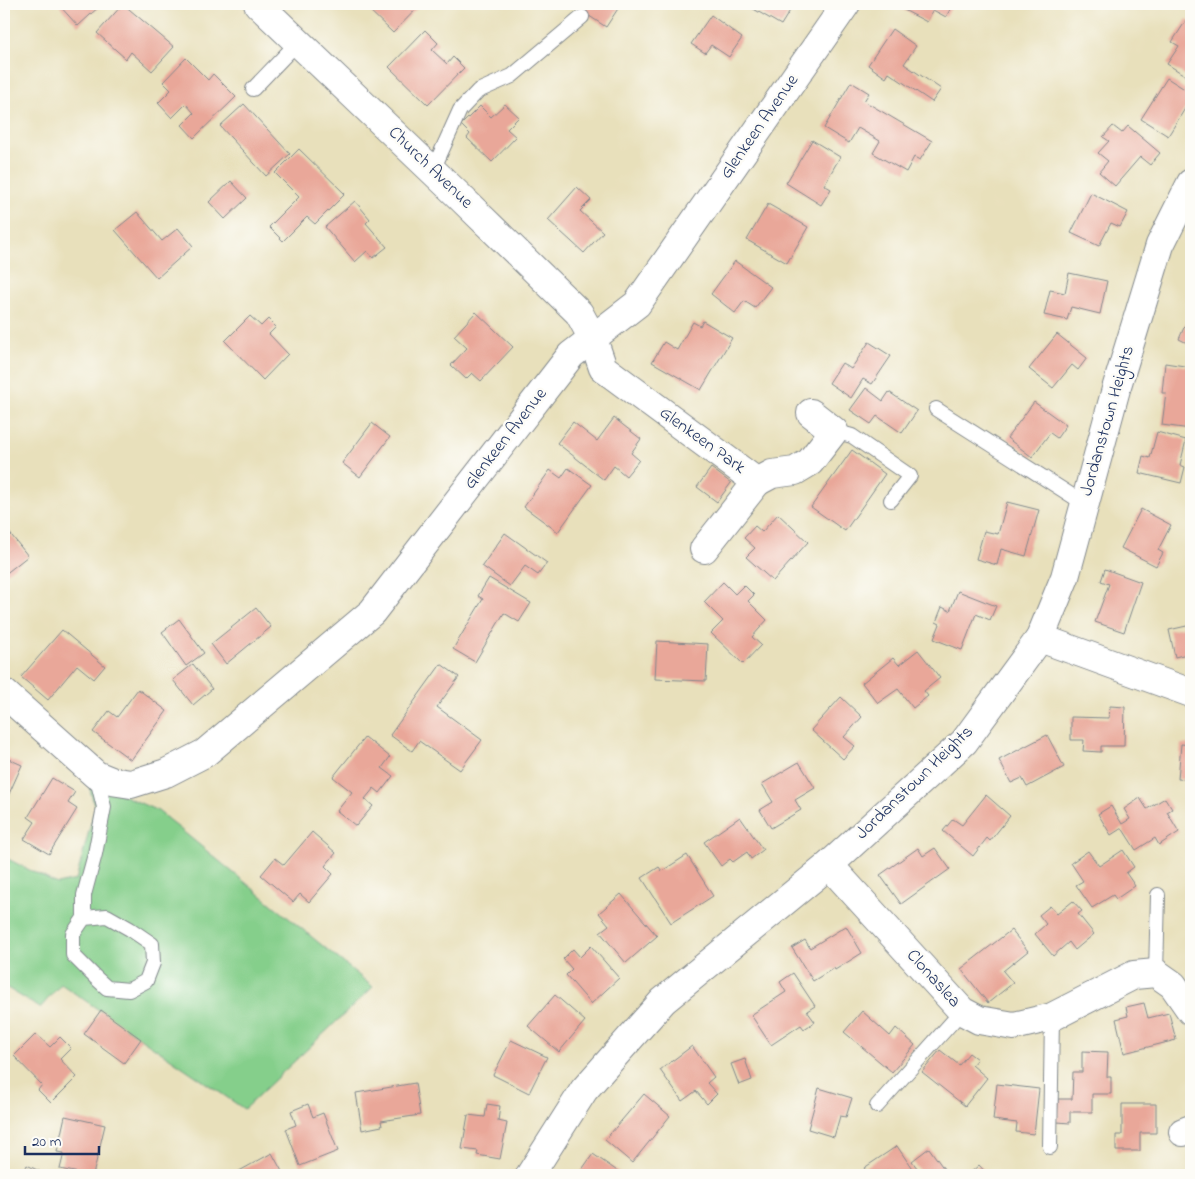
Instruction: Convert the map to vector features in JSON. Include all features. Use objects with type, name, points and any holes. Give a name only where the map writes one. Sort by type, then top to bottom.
[{"type":"street","name":"Church Avenue","points":[[258,4],[433,170],[579,313],[592,339]]},
{"type":"street","name":"Glenkeen Avenue","points":[[96,775],[111,781],[131,784],[166,773],[205,752],[372,612],[571,356],[637,304],[846,4]]},
{"type":"street","name":"Jordanstown Heights","points":[[530,1175],[584,1090],[663,1001],[828,865],[964,742],[1040,638],[1066,577],[1116,389],[1160,245],[1191,183]]},
{"type":"street","name":"Glenkeen Park","points":[[592,339],[602,368],[757,482],[704,549]]},
{"type":"street","points":[[757,482],[772,474],[795,471],[810,462],[834,430],[811,413]]},
{"type":"street","points":[[1040,638],[1191,693]]},
{"type":"street","points":[[4,693],[96,775]]},
{"type":"street","name":"Clonaslea","points":[[828,865],[962,1011],[979,1020],[1014,1026],[1052,1017],[1134,975],[1156,973]]},
{"type":"street","points":[[1156,973],[1173,985],[1191,1012]]},
{"type":"lane","points":[[433,170],[460,110],[478,91],[512,76],[582,17]]},
{"type":"lane","points":[[253,89],[298,42]]},
{"type":"lane","points":[[936,408],[1085,504]]},
{"type":"lane","points":[[834,430],[852,436],[910,476],[891,500]]},
{"type":"lane","points":[[84,918],[107,916],[152,944],[153,963],[146,980],[129,990],[107,988],[73,955],[73,934],[84,918],[84,895],[95,854],[104,807],[96,775]]},
{"type":"lane","points":[[1156,973],[1158,896]]},
{"type":"lane","points":[[877,1106],[962,1011]]},
{"type":"lane","points":[[1050,1147],[1052,1017]]},
{"type":"green space","points":[[87,779],[158,811],[373,987],[244,1109],[61,984],[40,1008],[4,986],[4,857],[57,884],[76,880],[95,808]]},
{"type":"building","points":[[58,4],[102,4],[78,26]]},
{"type":"building","points":[[123,4],[174,47],[152,71],[131,52],[126,59],[97,33]]},
{"type":"building","points":[[363,4],[421,4],[393,33]]},
{"type":"building","points":[[571,4],[621,4],[606,27]]},
{"type":"building","points":[[745,4],[794,4],[781,25]]},
{"type":"building","points":[[905,4],[953,4],[946,17],[933,10],[927,22],[902,9]]},
{"type":"building","points":[[711,15],[742,38],[729,57],[711,45],[705,53],[691,44]]},
{"type":"building","points":[[1187,19],[1191,22],[1191,79],[1167,64],[1179,46],[1172,42]]},
{"type":"building","points":[[892,29],[916,46],[904,64],[941,89],[932,102],[889,73],[886,78],[868,65]]},
{"type":"building","points":[[425,30],[438,43],[432,50],[447,64],[453,57],[464,68],[428,105],[389,67]]},
{"type":"building","points":[[186,58],[208,80],[213,74],[236,97],[194,138],[182,125],[194,113],[186,104],[172,118],[158,103],[171,90],[163,82]]},
{"type":"building","points":[[1167,78],[1191,93],[1191,99],[1168,136],[1141,119]]},
{"type":"building","points":[[851,82],[869,93],[864,101],[932,141],[920,160],[914,157],[906,172],[873,153],[880,141],[858,128],[849,143],[824,128]]},
{"type":"building","points":[[244,104],[290,154],[266,176],[220,126]]},
{"type":"building","points":[[505,104],[519,117],[507,129],[516,137],[492,162],[467,138],[470,134],[461,125],[480,106],[491,117]]},
{"type":"building","points":[[1113,126],[1122,133],[1128,126],[1160,153],[1150,165],[1140,157],[1115,186],[1099,172],[1108,161],[1098,153],[1109,141],[1103,137]]},
{"type":"building","points":[[812,140],[840,157],[824,185],[831,189],[821,205],[786,183]]},
{"type":"building","points":[[299,149],[345,194],[315,224],[307,217],[283,241],[269,227],[299,197],[275,173]]},
{"type":"building","points":[[231,181],[247,198],[225,219],[209,202]]},
{"type":"building","points":[[577,187],[591,200],[580,211],[603,232],[584,253],[548,220]]},
{"type":"building","points":[[1091,193],[1128,212],[1120,227],[1111,223],[1099,246],[1071,233]]},
{"type":"building","points":[[355,201],[370,219],[366,223],[387,247],[373,258],[367,251],[355,262],[325,227]]},
{"type":"building","points":[[768,204],[808,227],[787,263],[747,240]]},
{"type":"building","points":[[137,212],[162,241],[178,228],[193,246],[157,278],[115,230]]},
{"type":"building","points":[[735,261],[771,287],[755,308],[744,301],[735,313],[711,294]]},
{"type":"building","points":[[1069,273],[1107,281],[1100,314],[1071,307],[1067,320],[1044,315],[1050,290],[1065,293]]},
{"type":"building","points":[[476,312],[513,347],[481,381],[472,373],[466,379],[451,365],[467,348],[454,336]]},
{"type":"building","points":[[250,316],[261,326],[268,319],[276,327],[269,334],[288,354],[263,380],[225,341]]},
{"type":"building","points":[[703,321],[732,338],[701,390],[652,362],[664,342],[677,350],[693,322],[700,326]]},
{"type":"building","points":[[1186,323],[1191,326],[1191,345],[1179,339]]},
{"type":"building","points":[[1057,334],[1087,358],[1078,370],[1072,365],[1053,388],[1029,369]]},
{"type":"building","points":[[869,342],[891,356],[872,384],[863,379],[851,398],[829,383],[842,363],[851,369]]},
{"type":"building","points":[[1165,363],[1191,367],[1190,429],[1162,425],[1166,393],[1162,393]]},
{"type":"building","points":[[866,388],[883,401],[889,392],[917,411],[902,433],[877,416],[871,424],[850,410]]},
{"type":"building","points":[[1034,402],[1066,425],[1057,438],[1050,433],[1032,457],[1007,438]]},
{"type":"building","points":[[614,418],[641,439],[631,453],[639,460],[626,476],[614,466],[604,480],[557,443],[573,422],[597,441]]},
{"type":"building","points":[[372,423],[390,437],[360,477],[342,463]]},
{"type":"building","points":[[1157,432],[1186,440],[1180,465],[1185,467],[1181,483],[1139,473],[1143,456],[1150,458]]},
{"type":"building","points":[[852,450],[885,474],[845,531],[811,507]]},
{"type":"building","points":[[568,468],[592,485],[558,532],[524,507],[550,470],[561,478]]},
{"type":"building","points":[[711,468],[731,483],[717,502],[697,487]]},
{"type":"building","points":[[1007,502],[1039,510],[1026,556],[1001,549],[997,565],[976,559],[984,531],[998,534]]},
{"type":"building","points":[[1141,509],[1171,525],[1158,550],[1163,553],[1156,566],[1121,548]]},
{"type":"building","points":[[778,514],[808,542],[773,581],[746,557],[755,548],[744,538],[755,526],[762,532]]},
{"type":"building","points":[[8,531],[28,556],[4,575],[4,535]]},
{"type":"building","points":[[505,533],[547,563],[538,575],[525,566],[510,586],[482,566]]},
{"type":"building","points":[[1105,569],[1141,582],[1124,632],[1095,622],[1109,584],[1101,581]]},
{"type":"building","points":[[489,578],[531,603],[519,622],[504,613],[475,662],[453,649],[483,599],[478,596]]},
{"type":"building","points":[[723,582],[735,594],[744,585],[754,595],[748,601],[767,620],[752,637],[761,645],[743,664],[711,633],[723,621],[704,602]]},
{"type":"building","points":[[958,591],[996,606],[990,620],[976,614],[962,650],[934,639],[940,624],[936,622],[942,607],[950,611]]},
{"type":"building","points":[[256,608],[271,627],[226,664],[211,644]]},
{"type":"building","points":[[179,619],[204,653],[186,666],[162,632]]},
{"type":"building","points":[[1191,625],[1191,653],[1175,657],[1169,630]]},
{"type":"building","points":[[62,630],[105,666],[94,679],[77,665],[48,700],[21,677]]},
{"type":"building","points":[[657,641],[708,644],[706,681],[655,679]]},
{"type":"building","points":[[918,650],[940,678],[924,691],[928,696],[913,708],[898,689],[878,703],[862,683],[893,658],[899,665]]},
{"type":"building","points":[[193,664],[212,689],[193,705],[173,680]]},
{"type":"building","points":[[441,664],[459,677],[437,707],[482,740],[460,770],[419,741],[412,751],[390,735]]},
{"type":"building","points":[[138,689],[167,711],[131,760],[93,732],[109,711],[117,717]]},
{"type":"building","points":[[841,697],[862,717],[844,737],[855,746],[843,759],[811,730]]},
{"type":"building","points":[[1110,706],[1125,707],[1124,746],[1101,746],[1101,752],[1083,751],[1084,740],[1071,740],[1071,717],[1109,718]]},
{"type":"building","points":[[1047,735],[1064,767],[1027,787],[1022,778],[1011,783],[999,760]]},
{"type":"building","points":[[365,737],[390,757],[382,768],[393,776],[380,793],[374,788],[365,799],[373,806],[356,826],[337,811],[352,792],[333,777]]},
{"type":"building","points":[[1181,744],[1191,745],[1191,780],[1178,779]]},
{"type":"building","points":[[4,757],[22,765],[4,805]]},
{"type":"building","points":[[799,762],[815,788],[795,800],[801,810],[771,828],[760,810],[773,802],[762,784]]},
{"type":"building","points":[[52,778],[75,792],[68,803],[77,809],[49,854],[24,839],[35,822],[28,817]]},
{"type":"building","points":[[986,795],[1010,816],[990,841],[987,838],[973,856],[943,831],[953,819],[962,825]]},
{"type":"building","points":[[1140,798],[1147,809],[1165,798],[1172,809],[1167,812],[1179,832],[1159,845],[1155,838],[1136,850],[1122,828],[1111,835],[1098,814],[1111,806],[1122,824],[1130,819],[1124,809]]},
{"type":"building","points":[[740,817],[763,850],[751,859],[747,852],[733,862],[730,859],[721,866],[704,842]]},
{"type":"building","points":[[312,832],[336,853],[325,866],[333,874],[309,902],[300,894],[293,902],[261,875],[275,858],[284,865]]},
{"type":"building","points":[[918,848],[923,856],[935,848],[950,869],[901,904],[880,875]]},
{"type":"building","points":[[1123,850],[1134,867],[1126,873],[1135,886],[1116,899],[1113,895],[1092,908],[1076,885],[1083,881],[1071,863],[1088,851],[1099,866]]},
{"type":"building","points":[[687,855],[713,896],[671,923],[642,878],[659,867],[662,871]]},
{"type":"building","points":[[621,894],[657,936],[626,963],[600,932],[609,925],[599,913]]},
{"type":"building","points":[[1073,901],[1082,911],[1078,914],[1094,934],[1075,950],[1069,942],[1053,956],[1035,934],[1046,924],[1039,915],[1050,906],[1057,914]]},
{"type":"building","points":[[846,926],[862,953],[813,981],[792,948],[805,940],[810,948]]},
{"type":"building","points":[[1011,930],[1028,951],[1003,971],[1013,983],[988,1003],[961,969]]},
{"type":"building","points":[[591,946],[619,978],[591,1004],[566,975],[572,969],[563,959],[573,949],[580,957]]},
{"type":"building","points":[[793,973],[815,1006],[807,1011],[815,1022],[804,1029],[801,1025],[771,1045],[751,1015],[786,992],[780,982]]},
{"type":"building","points":[[555,995],[585,1021],[559,1052],[528,1026]]},
{"type":"building","points":[[1144,1003],[1148,1018],[1169,1013],[1176,1040],[1124,1053],[1116,1019],[1128,1016],[1126,1007]]},
{"type":"building","points":[[101,1010],[141,1039],[124,1063],[84,1034]]},
{"type":"building","points":[[862,1011],[890,1036],[896,1028],[915,1045],[892,1072],[844,1032]]},
{"type":"building","points":[[36,1034],[50,1047],[60,1037],[71,1048],[60,1059],[77,1077],[51,1103],[38,1090],[42,1085],[14,1056]]},
{"type":"building","points":[[511,1040],[547,1057],[529,1093],[493,1075]]},
{"type":"building","points":[[692,1046],[714,1077],[707,1083],[717,1094],[707,1104],[696,1091],[682,1101],[660,1070]]},
{"type":"building","points":[[940,1050],[959,1065],[969,1053],[977,1059],[972,1065],[987,1078],[965,1106],[922,1072]]},
{"type":"building","points":[[1082,1051],[1108,1052],[1107,1077],[1111,1077],[1111,1094],[1092,1094],[1092,1112],[1070,1112],[1070,1123],[1057,1122],[1058,1099],[1072,1099],[1073,1072],[1082,1072]]},
{"type":"building","points":[[745,1059],[752,1080],[739,1085],[731,1064]]},
{"type":"building","points":[[415,1083],[420,1115],[381,1121],[382,1126],[362,1130],[356,1093]]},
{"type":"building","points":[[997,1084],[1039,1089],[1034,1134],[1016,1132],[1017,1123],[993,1120]]},
{"type":"building","points":[[819,1088],[852,1098],[846,1117],[840,1116],[834,1137],[808,1129]]},
{"type":"building","points":[[644,1094],[670,1116],[632,1163],[605,1140]]},
{"type":"building","points":[[308,1104],[313,1117],[323,1113],[338,1151],[300,1166],[286,1129],[296,1125],[291,1111]]},
{"type":"building","points":[[487,1104],[500,1106],[498,1121],[507,1123],[500,1159],[477,1155],[478,1151],[462,1149],[468,1115],[485,1117]]},
{"type":"building","points":[[1122,1104],[1156,1104],[1156,1133],[1140,1133],[1140,1151],[1116,1151],[1116,1135],[1122,1135]]},
{"type":"building","points":[[65,1116],[105,1125],[93,1175],[60,1169],[64,1153],[57,1152]]},
{"type":"building","points":[[897,1146],[915,1173],[911,1175],[869,1175],[864,1168]]},
{"type":"building","points":[[929,1148],[944,1169],[936,1175],[922,1175],[912,1161]]},
{"type":"building","points":[[272,1153],[284,1175],[232,1175]]},
{"type":"building","points":[[593,1154],[623,1175],[578,1175]]},
{"type":"building","points":[[27,1165],[47,1175],[22,1175]]},
{"type":"building","points":[[979,1165],[988,1175],[968,1175]]}]
